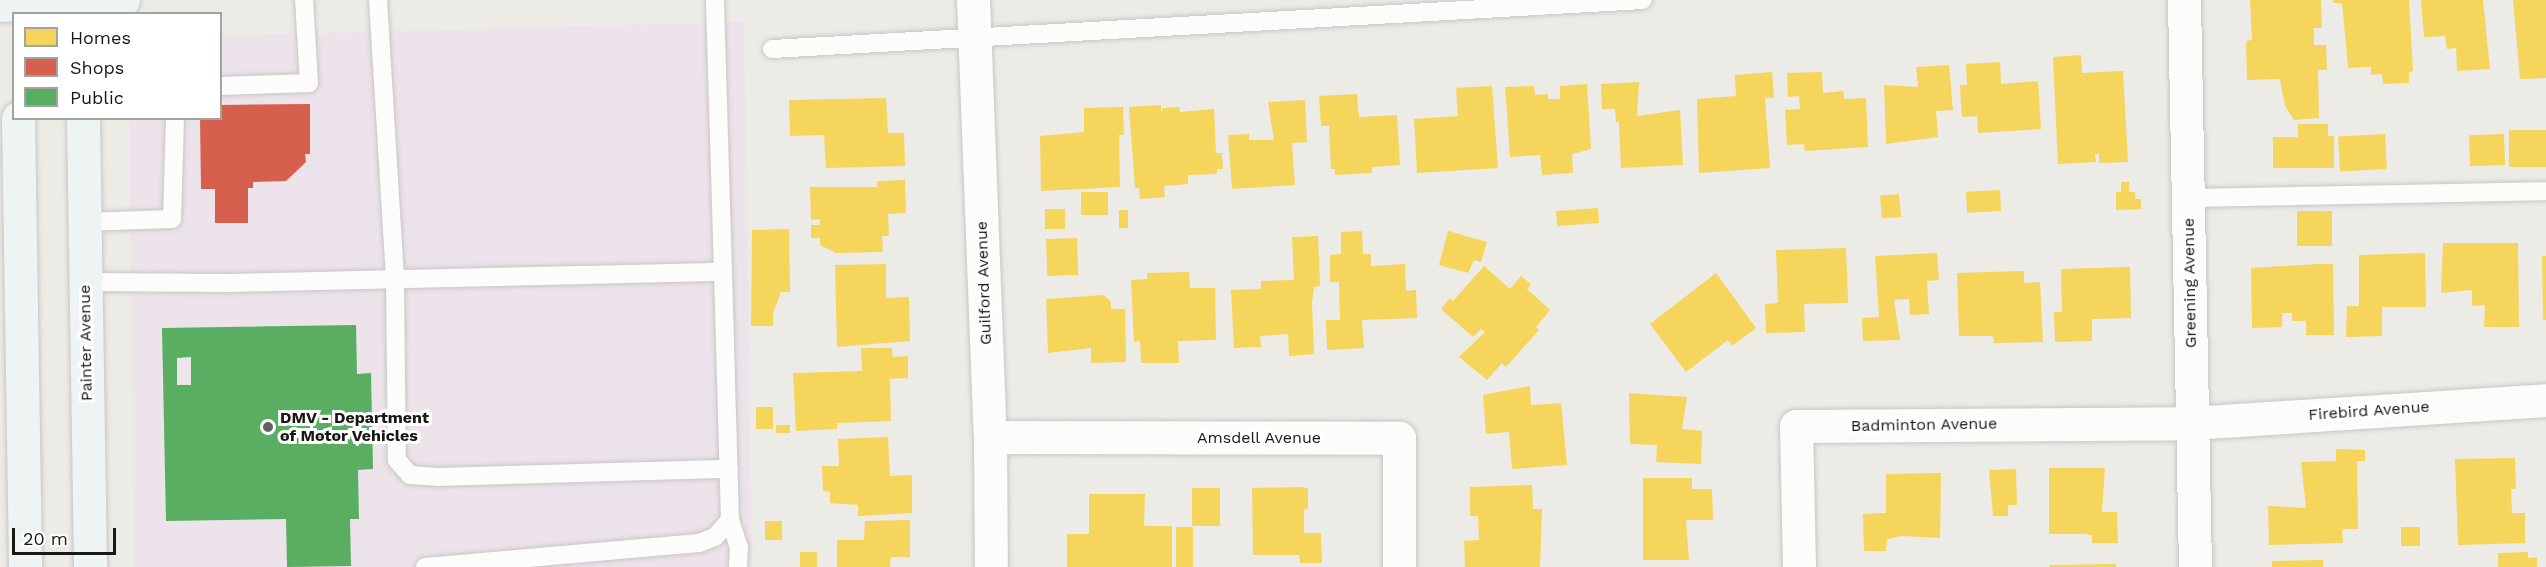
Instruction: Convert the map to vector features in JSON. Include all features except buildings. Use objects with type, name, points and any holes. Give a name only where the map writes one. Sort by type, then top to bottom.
[{"type":"main road","points":[[12,6],[81,5],[123,0]]},
{"type":"main road","points":[[18,120],[25,567]]},
{"type":"main road","name":"Painter Avenue","points":[[83,120],[90,567]]},
{"type":"street","name":"Guilford Avenue","points":[[973,0],[990,437],[991,567]]},
{"type":"street","name":"Greening Avenue","points":[[2184,0],[2195,567]]},
{"type":"street","name":"Firebird Avenue","points":[[2192,423],[2546,399]]},
{"type":"street","name":"Badminton Avenue","points":[[1799,567],[1796,426],[2192,423]]},
{"type":"street","name":"Amsdell Avenue","points":[[990,437],[1399,438],[1399,567]]},
{"type":"lane","points":[[222,86],[309,82],[304,0]]},
{"type":"lane","points":[[378,0],[395,279],[397,460],[410,475],[729,469]]},
{"type":"lane","points":[[715,0],[730,520],[739,547],[738,567]]},
{"type":"lane","points":[[772,49],[1643,0]]},
{"type":"lane","points":[[84,222],[172,219],[174,120]]},
{"type":"lane","points":[[2188,198],[2546,191]]},
{"type":"lane","points":[[85,282],[395,279],[723,272]]},
{"type":"lane","points":[[425,567],[538,562],[699,543],[715,537],[730,520]]},
{"type":"shaded area","points":[[744,22],[752,567],[135,567],[129,120],[222,120],[222,36]]},
{"type":"place","name":"DMV - Department of Motor Vehicles","points":[[268,427]]}]
